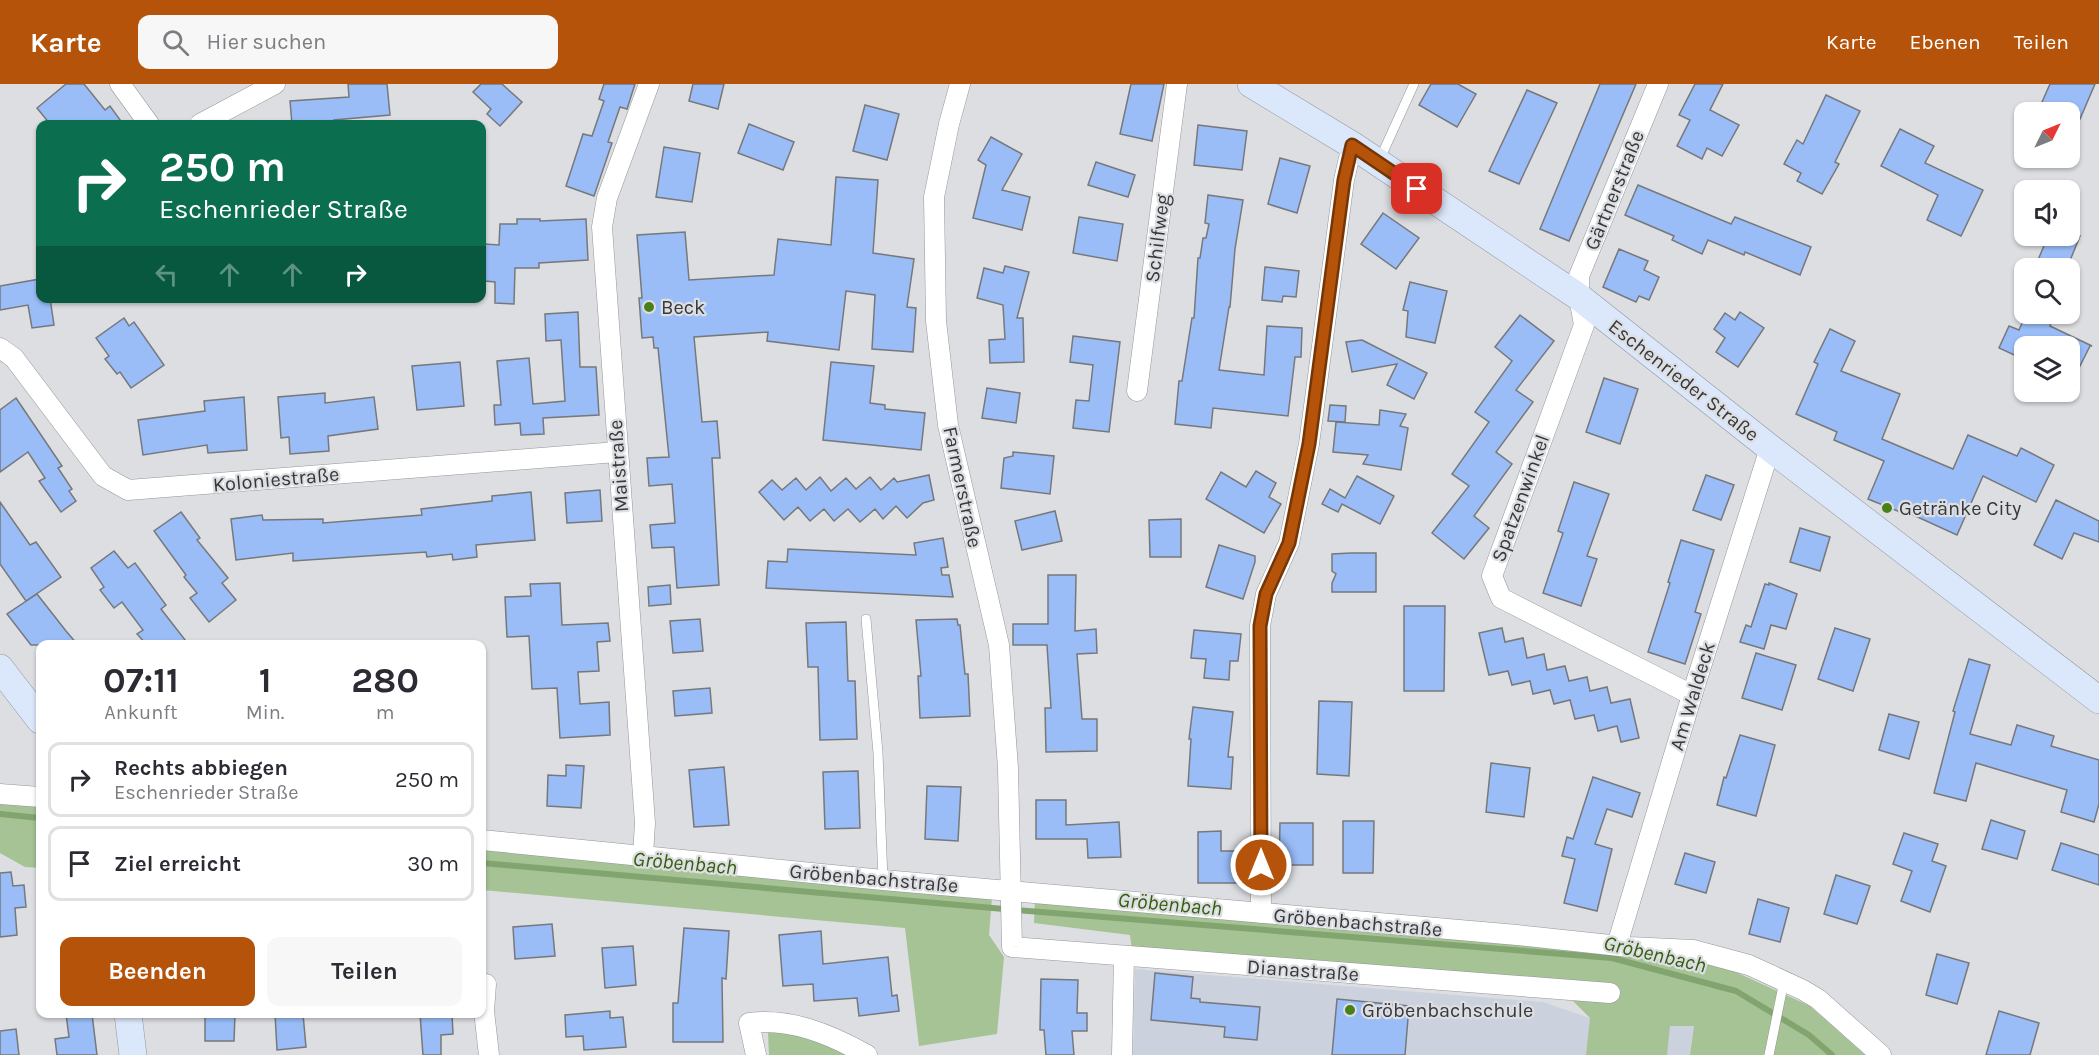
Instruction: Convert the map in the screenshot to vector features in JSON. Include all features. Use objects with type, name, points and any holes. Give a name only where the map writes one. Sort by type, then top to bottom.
[{"type":"street","points":[[120,84],[146,120]]},
{"type":"street","points":[[208,120],[275,84]]},
{"type":"street","name":"Maistraße","points":[[643,855],[645,823],[602,227],[607,198],[649,84]]},
{"type":"street","name":"Farmerstraße","points":[[960,84],[934,197],[936,321],[948,425],[999,645],[1008,768],[1011,912]]},
{"type":"street","name":"Schilfweg","points":[[1137,391],[1178,84]]},
{"type":"street","name":"Eschenrieder Straße","points":[[1251,84],[1352,145],[1579,297],[1770,448],[2099,700]]},
{"type":"street","name":"Gärtnerstraße","points":[[1579,297],[1579,276],[1658,84]]},
{"type":"street","points":[[1261,913],[1260,626],[1266,594],[1289,543],[1309,444],[1344,180],[1352,145]]},
{"type":"street","name":"Spatzenwinkel","points":[[1579,297],[1584,325],[1492,576],[1501,598],[1692,695]]},
{"type":"street","name":"Koloniestraße","points":[[0,348],[14,358],[103,476],[128,490],[617,452]]},
{"type":"street","name":"Am Waldeck","points":[[1617,945],[1692,695],[1770,448]]},
{"type":"street","points":[[0,668],[36,715]]},
{"type":"street","points":[[0,794],[36,797]]},
{"type":"street","name":"Gröbenbachstraße","points":[[486,840],[883,880],[1011,912],[1261,913],[1693,950],[1749,964],[1818,999],[1881,1055]]},
{"type":"street","name":"Dianastraße","points":[[1011,912],[1012,947],[1610,993]]},
{"type":"street","points":[[1122,1055],[1124,956]]},
{"type":"street","points":[[128,1018],[133,1055]]},
{"type":"street","points":[[485,1018],[489,1055]]},
{"type":"street","points":[[756,1055],[749,1023],[770,1021],[801,1026],[843,1042],[867,1055]]},
{"type":"lane","points":[[1379,163],[1413,84]]},
{"type":"lane","points":[[866,619],[878,753],[883,880]]},
{"type":"lane","points":[[1769,1055],[1784,981]]},
{"type":"shaded area","name":"Gröbenbachschule","points":[[1135,969],[1543,1002],[1590,1018],[1670,1026],[1694,1026],[1690,1055],[1133,1055]]},
{"type":"green space","points":[[0,799],[36,803],[36,868],[25,867],[0,853]]},
{"type":"green space","points":[[486,846],[992,898],[989,935],[1004,957],[997,1034],[919,1046],[905,928],[486,890]]},
{"type":"green space","points":[[1035,900],[1691,956],[1716,963],[1810,1006],[1865,1055],[1690,1055],[1694,1026],[1670,1026],[1667,1055],[1586,1055],[1590,1018],[1556,984],[1132,950],[1130,935],[1034,923]]},
{"type":"green space","points":[[777,1025],[853,1055],[769,1055],[768,1033]]},
{"type":"building","points":[[66,84],[84,84],[105,110],[110,106],[120,120],[47,120],[37,108]]},
{"type":"building","points":[[348,84],[387,84],[390,115],[334,120],[292,120],[290,101],[349,97]]},
{"type":"building","points":[[481,84],[502,84],[522,102],[500,126],[487,114],[491,109],[473,92]]},
{"type":"building","points":[[604,84],[635,84],[627,109],[620,107],[608,142],[612,143],[594,196],[566,186],[583,134],[592,136],[604,101],[599,99]]},
{"type":"building","points":[[693,84],[724,84],[718,109],[689,101]]},
{"type":"building","points":[[1131,84],[1164,84],[1152,141],[1120,134]]},
{"type":"building","points":[[1431,84],[1458,84],[1476,94],[1457,127],[1419,105]]},
{"type":"building","points":[[1600,84],[1636,84],[1569,241],[1540,229]]},
{"type":"building","points":[[1695,84],[1723,84],[1710,110],[1739,125],[1722,156],[1707,148],[1702,159],[1677,146],[1690,120],[1679,115]]},
{"type":"building","points":[[2050,84],[2095,84],[2080,119],[2080,102],[2042,102]]},
{"type":"building","points":[[1527,90],[1557,103],[1519,184],[1489,171]]},
{"type":"building","points":[[1826,95],[1860,111],[1835,162],[1839,164],[1822,194],[1797,181],[1801,173],[1784,164],[1797,140],[1803,144]]},
{"type":"building","points":[[865,105],[899,114],[887,160],[853,151]]},
{"type":"building","points":[[749,124],[794,142],[783,170],[738,153]]},
{"type":"building","points":[[1198,125],[1247,131],[1242,170],[1194,165]]},
{"type":"building","points":[[1900,129],[1934,146],[1925,163],[1983,190],[1961,236],[1927,220],[1938,195],[1881,166]]},
{"type":"building","points":[[991,137],[1022,154],[1002,190],[1030,197],[1022,230],[973,218],[986,165],[978,160]]},
{"type":"building","points":[[664,147],[700,153],[692,202],[656,197]]},
{"type":"building","points":[[1280,158],[1310,166],[1297,213],[1268,204]]},
{"type":"building","points":[[1096,162],[1135,175],[1128,197],[1088,185]]},
{"type":"building","points":[[836,177],[878,180],[873,253],[914,259],[907,307],[916,308],[913,352],[872,349],[875,295],[846,291],[839,350],[767,341],[768,332],[694,337],[702,422],[717,421],[720,458],[712,458],[719,585],[677,588],[674,547],[652,548],[650,525],[675,523],[672,484],[649,486],[647,458],[669,457],[658,348],[654,348],[653,337],[642,338],[639,298],[642,298],[637,235],[685,232],[689,280],[774,275],[778,239],[831,245]]},
{"type":"building","points":[[1638,185],[1731,224],[1735,217],[1811,247],[1800,275],[1745,252],[1744,255],[1708,240],[1702,254],[1672,240],[1674,236],[1625,215]]},
{"type":"building","points":[[1208,195],[1243,200],[1235,249],[1230,307],[1219,370],[1264,375],[1267,326],[1302,328],[1301,357],[1295,357],[1288,416],[1213,408],[1211,428],[1175,424],[1179,381],[1182,381],[1192,318],[1194,318],[1198,258],[1200,258],[1203,238],[1206,238],[1209,224],[1205,223]]},
{"type":"building","points":[[1383,213],[1419,238],[1396,269],[1361,244]]},
{"type":"building","points":[[1079,217],[1123,224],[1117,261],[1073,253]]},
{"type":"building","points":[[517,219],[540,219],[540,221],[586,219],[588,260],[539,263],[539,268],[515,268],[514,304],[495,303],[495,282],[486,281],[486,244],[499,245],[500,224],[517,224]]},
{"type":"building","points":[[2044,246],[2076,246],[2071,258],[2039,258]]},
{"type":"building","points":[[1619,249],[1648,261],[1644,270],[1659,277],[1649,300],[1639,296],[1636,302],[1603,287]]},
{"type":"building","points":[[1005,266],[1029,272],[1017,318],[1023,318],[1024,362],[990,363],[989,340],[1005,339],[1003,305],[977,298],[984,268],[1003,273]]},
{"type":"building","points":[[1265,267],[1299,271],[1296,297],[1283,296],[1282,302],[1262,300]]},
{"type":"building","points":[[36,280],[36,303],[51,303],[54,325],[32,328],[28,305],[0,310],[0,286]]},
{"type":"building","points":[[1410,282],[1447,291],[1435,343],[1406,337],[1408,311],[1403,310]]},
{"type":"building","points":[[578,312],[580,367],[596,367],[599,415],[543,418],[544,434],[521,435],[520,423],[495,425],[494,405],[501,405],[497,361],[529,358],[533,404],[565,401],[561,340],[546,341],[545,314]]},
{"type":"building","points":[[1740,312],[1764,328],[1738,367],[1716,352],[1725,338],[1714,329],[1725,313],[1735,320]]},
{"type":"building","points":[[1520,315],[1554,341],[1516,390],[1533,402],[1496,452],[1512,464],[1474,516],[1489,528],[1464,559],[1432,533],[1469,486],[1452,474],[1489,422],[1475,412],[1512,361],[1495,347]]},
{"type":"building","points":[[124,318],[129,326],[134,322],[164,365],[131,388],[120,372],[117,374],[105,359],[109,356],[96,338]]},
{"type":"building","points":[[2022,324],[2051,324],[2050,326],[2071,336],[2014,336],[2014,355],[1999,348],[2009,326],[2019,330]]},
{"type":"building","points":[[1830,329],[1855,341],[1841,371],[1900,394],[1882,439],[1953,469],[1968,435],[2017,456],[2021,448],[2054,465],[2036,502],[1983,476],[1957,535],[1911,514],[1910,516],[1868,499],[1884,461],[1834,440],[1837,432],[1796,414],[1818,364],[1814,362]]},
{"type":"building","points":[[1073,336],[1120,342],[1109,432],[1073,428],[1076,400],[1089,401],[1093,365],[1070,362]]},
{"type":"building","points":[[1362,340],[1427,373],[1414,399],[1387,385],[1397,364],[1352,372],[1346,342]]},
{"type":"building","points":[[2080,340],[2092,346],[2080,366]]},
{"type":"building","points":[[460,362],[464,406],[417,410],[412,366]]},
{"type":"building","points":[[831,362],[874,366],[870,403],[885,405],[885,409],[925,413],[921,450],[823,440]]},
{"type":"building","points":[[1604,378],[1638,389],[1620,444],[1586,432]]},
{"type":"building","points":[[987,388],[1020,393],[1016,423],[982,418]]},
{"type":"building","points":[[325,393],[325,403],[374,397],[378,429],[328,436],[329,451],[290,454],[289,437],[281,438],[278,397]]},
{"type":"building","points":[[244,397],[247,450],[208,453],[207,445],[143,455],[138,420],[205,411],[204,401]]},
{"type":"building","points":[[16,398],[62,466],[58,468],[72,489],[69,491],[76,501],[61,512],[39,481],[45,478],[28,452],[0,472],[0,410]]},
{"type":"building","points":[[1330,405],[1346,406],[1345,422],[1328,421]]},
{"type":"building","points":[[1380,410],[1406,414],[1400,426],[1408,428],[1401,470],[1363,464],[1368,455],[1333,452],[1336,422],[1379,425]]},
{"type":"building","points":[[1013,452],[1054,456],[1050,494],[1001,488],[1004,458],[1013,456]]},
{"type":"building","points":[[1256,471],[1276,483],[1269,497],[1281,504],[1264,533],[1206,499],[1221,472],[1246,487]]},
{"type":"building","points":[[929,475],[934,500],[923,503],[907,518],[896,506],[883,519],[875,509],[860,522],[848,509],[834,521],[824,509],[810,521],[798,507],[784,520],[759,492],[772,480],[782,490],[796,478],[806,490],[820,477],[831,491],[846,478],[856,489],[870,477],[881,490],[894,478],[897,482]]},
{"type":"building","points":[[1706,475],[1734,485],[1721,520],[1693,510]]},
{"type":"building","points":[[1357,476],[1394,496],[1380,524],[1342,504],[1338,512],[1322,504],[1330,489],[1345,498]]},
{"type":"building","points":[[1574,482],[1609,494],[1587,556],[1597,559],[1581,606],[1543,593],[1563,533],[1558,531]]},
{"type":"building","points":[[600,490],[602,521],[567,523],[565,493]]},
{"type":"building","points":[[531,492],[535,540],[476,545],[477,557],[453,560],[452,554],[427,557],[426,552],[293,561],[293,553],[236,560],[231,519],[262,515],[263,520],[323,519],[323,523],[422,515],[421,509],[492,501],[492,496]]},
{"type":"building","points":[[2056,500],[2099,521],[2099,542],[2074,533],[2062,559],[2034,545]]},
{"type":"building","points":[[0,502],[30,545],[36,542],[61,577],[26,601],[0,564]]},
{"type":"building","points":[[1055,511],[1062,541],[1022,550],[1015,521]]},
{"type":"building","points":[[181,512],[200,538],[197,540],[228,578],[222,583],[236,600],[209,622],[190,598],[197,593],[154,531]]},
{"type":"building","points":[[1181,519],[1181,557],[1150,557],[1149,520]]},
{"type":"building","points":[[1800,528],[1830,537],[1820,571],[1790,562]]},
{"type":"building","points":[[943,538],[948,567],[941,568],[942,575],[949,575],[953,597],[766,588],[768,561],[787,562],[788,549],[916,555],[914,543]]},
{"type":"building","points":[[1681,540],[1714,550],[1695,612],[1701,614],[1685,664],[1648,652]]},
{"type":"building","points":[[1219,545],[1255,556],[1243,599],[1206,587]]},
{"type":"building","points":[[114,551],[128,568],[135,563],[166,605],[161,609],[185,640],[142,640],[137,634],[143,630],[122,602],[114,608],[100,590],[104,587],[91,568]]},
{"type":"building","points":[[1376,553],[1376,592],[1332,592],[1332,583],[1336,574],[1332,571],[1332,554]]},
{"type":"building","points":[[1048,575],[1076,575],[1075,631],[1096,629],[1097,653],[1077,654],[1082,719],[1097,719],[1097,751],[1046,752],[1045,708],[1051,708],[1047,645],[1013,645],[1013,624],[1048,624]]},
{"type":"building","points":[[560,583],[562,625],[608,623],[610,641],[597,642],[599,671],[578,672],[580,704],[609,702],[610,735],[560,738],[557,688],[532,689],[529,636],[507,637],[505,597],[531,596],[530,584]]},
{"type":"building","points":[[1769,583],[1797,594],[1786,629],[1771,625],[1764,649],[1740,642],[1746,625],[1751,627],[1765,584],[1769,585]]},
{"type":"building","points":[[670,585],[671,604],[649,606],[648,587]]},
{"type":"building","points":[[37,594],[74,640],[36,640],[36,645],[31,645],[7,614]]},
{"type":"building","points":[[1404,606],[1445,606],[1444,691],[1404,691]]},
{"type":"building","points":[[700,619],[703,651],[673,653],[670,621]]},
{"type":"building","points":[[957,619],[960,625],[965,674],[968,674],[970,716],[920,718],[918,676],[921,676],[916,620]]},
{"type":"building","points":[[846,622],[848,681],[855,681],[857,739],[820,740],[818,667],[808,667],[806,623]]},
{"type":"building","points":[[1502,628],[1505,642],[1523,638],[1527,658],[1544,654],[1547,670],[1565,666],[1569,681],[1587,677],[1590,691],[1607,687],[1611,703],[1630,699],[1639,738],[1621,742],[1617,726],[1598,731],[1594,715],[1575,719],[1570,700],[1554,704],[1550,690],[1533,694],[1530,681],[1512,685],[1508,671],[1489,675],[1479,633]]},
{"type":"building","points":[[1835,628],[1870,639],[1853,691],[1818,679]]},
{"type":"building","points":[[1194,630],[1241,634],[1238,661],[1230,661],[1229,680],[1204,678],[1206,659],[1191,658]]},
{"type":"building","points":[[1756,653],[1796,665],[1782,710],[1742,698]]},
{"type":"building","points":[[1969,659],[1990,665],[1970,734],[2011,745],[2017,725],[2054,736],[2051,746],[2099,760],[2099,804],[2094,822],[2061,812],[2067,790],[1976,763],[1966,801],[1934,793],[1955,712],[1953,711]]},
{"type":"building","points":[[710,688],[712,713],[675,716],[673,691]]},
{"type":"building","points":[[1319,701],[1352,702],[1349,776],[1317,774]]},
{"type":"building","points":[[1193,707],[1233,712],[1228,757],[1233,757],[1231,789],[1188,786],[1191,739],[1189,739]]},
{"type":"building","points":[[1889,714],[1919,722],[1909,759],[1879,750]]},
{"type":"building","points":[[1740,735],[1775,745],[1756,816],[1717,805],[1724,777],[1726,778]]},
{"type":"building","points":[[1491,763],[1530,768],[1524,817],[1486,812]]},
{"type":"building","points":[[566,765],[584,766],[581,808],[547,806],[548,775],[566,776]]},
{"type":"building","points":[[724,767],[729,825],[694,827],[689,770]]},
{"type":"building","points":[[858,771],[860,828],[825,829],[823,772]]},
{"type":"building","points":[[1593,777],[1640,793],[1632,817],[1607,809],[1595,844],[1612,849],[1597,911],[1564,903],[1575,859],[1562,856],[1567,837],[1573,839]]},
{"type":"building","points":[[927,786],[961,787],[958,841],[925,839]]},
{"type":"building","points":[[1036,800],[1066,800],[1066,825],[1119,822],[1121,857],[1088,858],[1087,839],[1036,839]]},
{"type":"building","points":[[1991,820],[2025,831],[2017,859],[1982,849]]},
{"type":"building","points":[[1343,821],[1374,821],[1373,873],[1343,873]]},
{"type":"building","points":[[1280,823],[1313,823],[1313,865],[1279,865]]},
{"type":"building","points":[[1221,831],[1221,851],[1236,851],[1237,883],[1198,883],[1198,832]]},
{"type":"building","points":[[1904,833],[1938,844],[1932,861],[1946,866],[1930,912],[1901,901],[1912,871],[1893,864]]},
{"type":"building","points":[[2061,843],[2099,855],[2099,885],[2052,870]]},
{"type":"building","points":[[1685,853],[1715,862],[1706,893],[1675,884]]},
{"type":"building","points":[[11,872],[13,886],[24,885],[26,907],[15,908],[17,935],[0,937],[0,873]]},
{"type":"building","points":[[1836,875],[1870,886],[1857,924],[1824,914]]},
{"type":"building","points":[[1758,899],[1789,908],[1780,942],[1749,934]]},
{"type":"building","points":[[552,924],[555,956],[515,959],[513,927]]},
{"type":"building","points":[[684,928],[729,931],[726,979],[722,978],[723,1042],[673,1042],[673,1003],[678,1003]]},
{"type":"building","points":[[821,931],[823,964],[888,957],[892,996],[897,995],[899,1011],[859,1016],[857,998],[814,1001],[813,984],[783,986],[779,935]]},
{"type":"building","points":[[633,946],[636,985],[605,988],[602,948]]},
{"type":"building","points":[[1937,954],[1969,963],[1957,1004],[1926,995]]},
{"type":"building","points":[[1155,973],[1193,977],[1191,998],[1200,999],[1200,1002],[1260,1007],[1257,1040],[1224,1037],[1225,1027],[1151,1020]]},
{"type":"building","points":[[1041,979],[1078,980],[1077,1013],[1087,1013],[1087,1031],[1072,1031],[1074,1055],[1046,1055],[1044,1030],[1040,1030]]},
{"type":"building","points":[[1337,999],[1409,1006],[1405,1055],[1332,1055]]},
{"type":"building","points":[[610,1011],[610,1018],[623,1017],[626,1047],[584,1050],[583,1036],[566,1037],[565,1015]]},
{"type":"building","points":[[1999,1011],[2039,1023],[2030,1055],[1986,1055]]},
{"type":"building","points":[[67,1018],[92,1018],[97,1055],[57,1055],[55,1039],[69,1037]]},
{"type":"building","points":[[205,1018],[235,1018],[234,1041],[205,1041]]},
{"type":"building","points":[[275,1018],[303,1018],[306,1047],[277,1050]]},
{"type":"building","points":[[420,1018],[452,1018],[453,1034],[441,1035],[441,1055],[423,1055]]},
{"type":"building","points":[[16,1029],[19,1055],[0,1055],[0,1031]]},
{"type":"waterway","name":"Gröbenbach","points":[[0,814],[36,818]]},
{"type":"waterway","name":"Gröbenbach","points":[[486,863],[1004,909],[1612,958],[1736,991],[1809,1035],[1832,1055]]},
{"type":"place","name":"Beck","points":[[649,307]]},
{"type":"place","name":"Getränke City","points":[[1887,508]]},
{"type":"place","name":"Gröbenbachschule","points":[[1350,1010]]},
{"type":"route","points":[[1261,865],[1260,626],[1266,594],[1289,543],[1309,444],[1344,180],[1352,145],[1417,189]]}]
